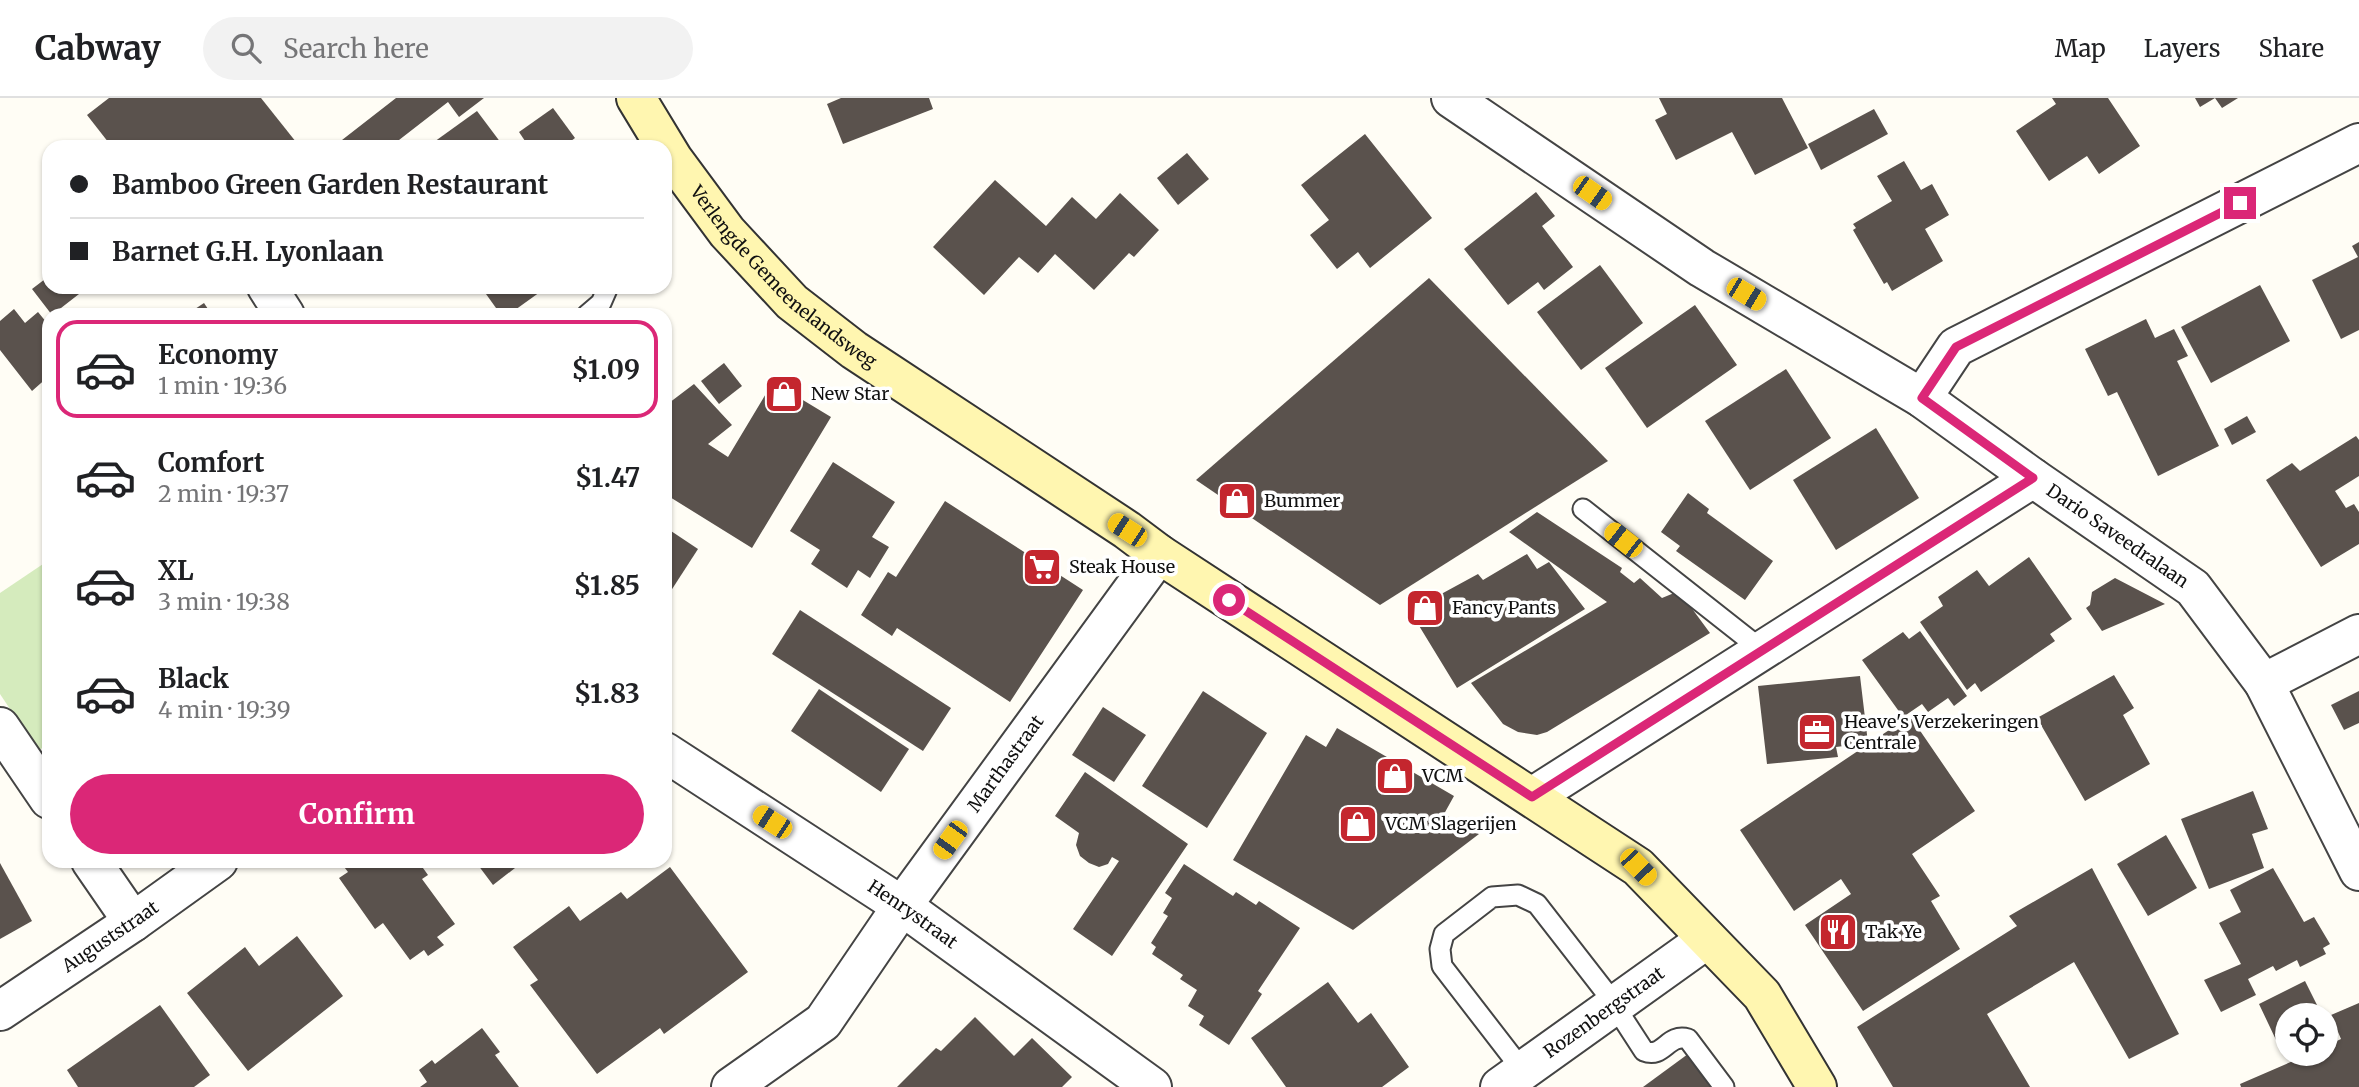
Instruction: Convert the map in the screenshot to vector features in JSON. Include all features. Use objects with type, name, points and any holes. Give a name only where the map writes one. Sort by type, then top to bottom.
[{"type":"street","name":"Verlengde Gemeenelandsweg","points":[[636,98],[658,140]]},
{"type":"street","name":"Dario Saveedralaan","points":[[1461,100],[1702,268],[1922,398],[2193,588],[2264,683],[2359,871]]},
{"type":"street","points":[[1922,398],[1956,347],[2359,144]]},
{"type":"street","name":"Verlengde Gemeenelandsweg","points":[[672,166],[727,232],[792,302],[854,350],[1127,530],[1159,554],[1638,867],[1762,995],[1817,1087]]},
{"type":"street","points":[[1532,797],[2033,478]]},
{"type":"street","name":"Marthastraat","points":[[731,1087],[823,1022],[901,906],[1159,554]]},
{"type":"street","points":[[2264,683],[2359,634]]},
{"type":"street","points":[[0,727],[42,789]]},
{"type":"street","name":"Henrystraat","points":[[672,757],[901,906],[1152,1087]]},
{"type":"street","points":[[96,868],[133,922]]},
{"type":"street","name":"Auguststraat","points":[[0,1011],[208,868]]},
{"type":"street","name":"Rozenbergstraat","points":[[1512,1079],[1707,939]]},
{"type":"lane","points":[[595,308],[605,294]]},
{"type":"lane","points":[[1583,509],[1762,650]]},
{"type":"lane","points":[[1512,1079],[1442,965],[1440,949],[1444,934],[1492,897],[1517,895],[1537,904],[1615,1005],[1644,1051],[1657,1052],[1673,1039],[1688,1039],[1724,1087]]},
{"type":"green space","points":[[42,565],[42,748],[38,751],[0,694],[0,593]]},
{"type":"building","points":[[109,98],[261,98],[294,140],[107,140],[87,115]]},
{"type":"building","points":[[396,98],[484,98],[459,117],[448,102],[399,140],[342,140]]},
{"type":"building","points":[[841,98],[929,98],[933,109],[843,144],[827,104]]},
{"type":"building","points":[[1659,98],[1782,98],[1808,148],[1755,175],[1732,132],[1676,160],[1655,120],[1667,114]]},
{"type":"building","points":[[2052,98],[2108,98],[2140,146],[2099,174],[2087,156],[2049,181],[2016,131],[2056,104]]},
{"type":"building","points":[[2195,98],[2215,98],[2200,107]]},
{"type":"building","points":[[2215,98],[2238,98],[2222,108]]},
{"type":"building","points":[[553,108],[575,138],[524,140],[519,132]]},
{"type":"building","points":[[1874,109],[1888,134],[1821,170],[1808,144]]},
{"type":"building","points":[[477,111],[499,140],[437,140]]},
{"type":"building","points":[[1365,134],[1432,218],[1370,268],[1358,252],[1337,269],[1310,235],[1329,220],[1301,185]]},
{"type":"building","points":[[1187,153],[1209,179],[1178,205],[1157,178]]},
{"type":"building","points":[[1904,161],[1921,190],[1932,184],[1949,215],[1925,229],[1943,261],[1892,291],[1887,282],[1884,284],[1853,230],[1856,228],[1853,224],[1892,201],[1877,176]]},
{"type":"building","points":[[995,180],[1046,226],[1072,197],[1096,219],[1120,193],[1159,230],[1134,257],[1129,253],[1094,290],[1055,254],[1038,273],[1019,257],[984,295],[933,247]]},
{"type":"building","points":[[1536,192],[1555,216],[1542,226],[1573,267],[1544,290],[1538,282],[1508,305],[1464,249]]},
{"type":"building","points":[[2359,242],[2359,330],[2341,339],[2312,280],[2358,257],[2352,246]]},
{"type":"building","points":[[1600,265],[1643,323],[1581,370],[1537,312]]},
{"type":"building","points":[[1429,278],[1608,461],[1380,605],[1196,480]]},
{"type":"building","points":[[42,281],[42,294],[79,294],[61,308],[47,308],[32,289]]},
{"type":"building","points":[[2260,285],[2290,341],[2211,383],[2181,327]]},
{"type":"building","points":[[486,294],[537,294],[518,308],[496,308]]},
{"type":"building","points":[[1695,305],[1737,365],[1647,428],[1605,368]]},
{"type":"building","points":[[14,309],[25,323],[38,312],[42,317],[42,382],[32,391],[0,350],[0,321]]},
{"type":"building","points":[[2146,319],[2155,338],[2174,329],[2188,356],[2177,361],[2219,446],[2158,476],[2117,392],[2108,396],[2085,349]]},
{"type":"building","points":[[724,363],[742,386],[719,404],[701,381]]},
{"type":"building","points":[[1786,369],[1831,438],[1750,490],[1705,421]]},
{"type":"building","points":[[773,382],[831,417],[752,548],[672,498],[672,401],[694,384],[732,425],[708,444],[728,457]]},
{"type":"building","points":[[2247,416],[2256,432],[2232,445],[2224,429]]},
{"type":"building","points":[[1876,428],[1919,498],[1836,550],[1793,480]]},
{"type":"building","points":[[2356,436],[2359,440],[2359,476],[2335,491],[2346,508],[2354,504],[2359,512],[2359,544],[2321,567],[2266,480],[2292,463],[2300,471]]},
{"type":"building","points":[[833,462],[895,502],[872,537],[889,547],[870,578],[858,570],[847,588],[811,564],[820,550],[790,531]]},
{"type":"building","points":[[1688,493],[1709,509],[1707,513],[1773,561],[1745,600],[1676,551],[1680,546],[1661,532]]},
{"type":"building","points":[[945,501],[1083,590],[1010,702],[897,628],[892,636],[861,615],[888,572],[896,577]]},
{"type":"building","points":[[1537,512],[1622,568],[1620,572],[1634,583],[1640,578],[1662,598],[1679,591],[1710,633],[1547,732],[1537,735],[1518,732],[1503,724],[1471,683],[1607,602],[1509,532]]},
{"type":"building","points":[[672,532],[698,549],[672,589]]},
{"type":"building","points":[[1527,554],[1537,569],[1549,562],[1585,609],[1457,688],[1410,611],[1478,574],[1483,580]]},
{"type":"building","points":[[2029,557],[2072,619],[2050,634],[2055,641],[1981,692],[1975,683],[1967,690],[1920,622],[1943,606],[1938,597],[1977,570],[1989,586]]},
{"type":"building","points":[[2115,578],[2165,604],[2102,631],[2086,608],[2090,605],[2092,592]]},
{"type":"building","points":[[800,610],[951,708],[923,751],[772,654]]},
{"type":"building","points":[[1920,631],[1967,696],[1954,706],[1948,698],[1928,712],[1922,704],[1903,717],[1862,660],[1903,632],[1909,639]]},
{"type":"building","points":[[2114,675],[2134,708],[2123,715],[2150,764],[2085,801],[2037,718]]},
{"type":"building","points":[[1860,676],[1868,743],[1836,747],[1838,757],[1767,764],[1758,686]]},
{"type":"building","points":[[819,689],[909,749],[881,792],[791,731]]},
{"type":"building","points":[[1203,691],[1267,733],[1207,828],[1142,786]]},
{"type":"building","points":[[2359,691],[2359,723],[2344,730],[2331,705]]},
{"type":"building","points":[[1103,707],[1146,735],[1114,782],[1072,755]]},
{"type":"building","points":[[1910,716],[1975,811],[1912,854],[1940,896],[1931,901],[1960,949],[1863,1011],[1805,925],[1851,894],[1841,879],[1794,911],[1740,830]]},
{"type":"building","name":"VCM Slagerijen","points":[[1337,728],[1454,796],[1444,814],[1479,834],[1353,930],[1233,860],[1306,735],[1326,747]]},
{"type":"building","points":[[1085,772],[1188,844],[1112,956],[1073,929],[1119,861],[1112,857],[1108,864],[1099,867],[1089,863],[1080,856],[1076,845],[1079,833],[1055,816]]},
{"type":"building","points":[[2253,791],[2268,829],[2252,834],[2264,868],[2209,889],[2181,819]]},
{"type":"building","points":[[2166,835],[2197,888],[2148,916],[2117,864]]},
{"type":"building","points":[[0,863],[32,921],[0,939]]},
{"type":"building","points":[[1184,864],[1233,896],[1236,892],[1256,905],[1259,901],[1300,928],[1258,991],[1262,994],[1229,1045],[1199,1025],[1204,1016],[1188,1006],[1197,990],[1180,979],[1183,975],[1152,954],[1156,947],[1151,943],[1168,916],[1163,913],[1172,898],[1165,893]]},
{"type":"building","points":[[345,868],[423,868],[428,875],[422,879],[455,924],[437,937],[444,945],[428,956],[424,950],[410,960],[383,923],[375,929],[339,878],[348,872]]},
{"type":"building","points":[[480,868],[515,868],[493,885]]},
{"type":"building","points":[[671,868],[748,972],[664,1034],[660,1028],[597,1074],[530,985],[538,980],[513,947],[569,906],[580,921],[621,892],[627,899]]},
{"type":"building","points":[[2092,868],[2179,1034],[2129,1059],[2074,962],[1987,1014],[2030,1087],[1893,1087],[1857,1027],[2017,926],[2009,916]]},
{"type":"building","points":[[2273,868],[2304,922],[2314,917],[2330,944],[2323,948],[2326,954],[2300,967],[2297,960],[2276,971],[2273,966],[2248,979],[2256,995],[2221,1012],[2204,980],[2241,964],[2219,923],[2241,912],[2230,890]]},
{"type":"building","points":[[297,936],[343,996],[248,1071],[187,993],[245,947],[259,966]]},
{"type":"building","points":[[2305,981],[2316,1003],[2275,1003],[2275,1038],[2259,1004]]},
{"type":"building","points":[[1328,982],[1358,1023],[1371,1013],[1409,1067],[1382,1087],[1286,1087],[1251,1038]]},
{"type":"building","points":[[2359,1003],[2359,1087],[2241,1087],[2240,1084],[2281,1066],[2338,1066],[2338,1040],[2341,1039],[2338,1032],[2338,1012]]},
{"type":"building","points":[[160,1005],[210,1075],[194,1087],[78,1087],[67,1070]]},
{"type":"building","points":[[975,1017],[1014,1056],[1032,1038],[1072,1077],[1062,1087],[897,1087],[936,1048],[941,1051]]},
{"type":"building","points":[[482,1028],[500,1052],[495,1055],[519,1087],[420,1087],[427,1082],[419,1070],[432,1060],[435,1064]]},
{"type":"building","points":[[1688,1054],[1712,1087],[1643,1087]]},
{"type":"place","name":"New Star","points":[[784,394]]},
{"type":"place","name":"Bummer","points":[[1237,501]]},
{"type":"place","name":"Steak House","points":[[1042,567]]},
{"type":"place","name":"Fancy Pants","points":[[1425,608]]},
{"type":"place","name":"Heave's Verzekeringen Centrale","points":[[1817,732]]},
{"type":"place","name":"VCM","points":[[1395,776]]},
{"type":"place","name":"VCM Slagerijen","points":[[1358,824]]},
{"type":"place","name":"Tak Ye","points":[[1838,932]]},
{"type":"route","points":[[1229,600],[1532,797],[2033,478],[1922,398],[1956,347],[2240,203]]}]
